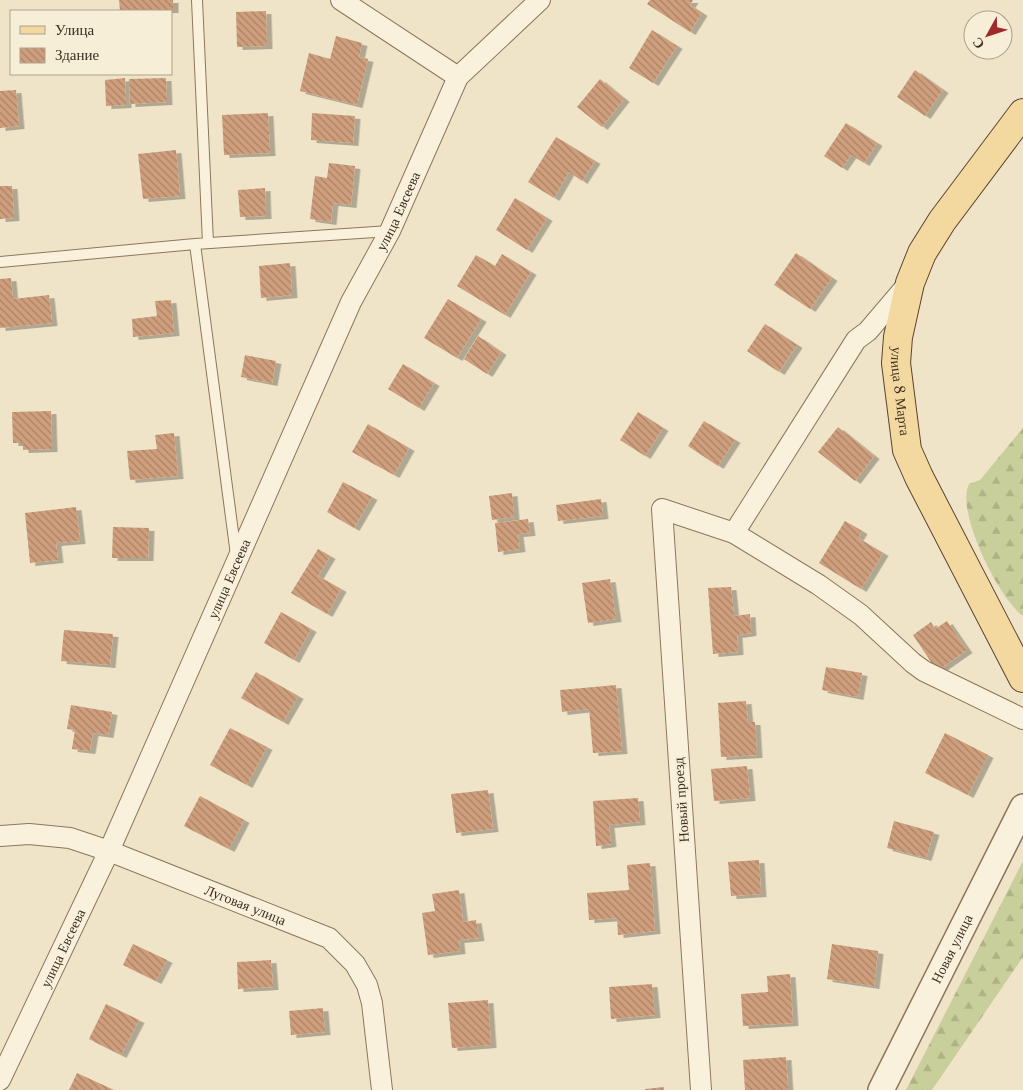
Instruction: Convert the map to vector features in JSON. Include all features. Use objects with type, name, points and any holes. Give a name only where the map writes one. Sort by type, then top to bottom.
[{"type":"main road","name":"улица 8 Марта","points":[[1019,662],[919,477],[907,450],[896,363],[898,337],[910,283],[922,252],[942,221],[1023,113]]},
{"type":"street","points":[[341,0],[458,77],[540,0]]},
{"type":"street","name":"улица Евсеева","points":[[0,1080],[109,851],[351,302],[390,231],[458,77]]},
{"type":"street","points":[[910,283],[868,331],[856,340],[734,533],[840,598],[924,671],[1023,719]]},
{"type":"street","name":"Новый проезд","points":[[701,1090],[662,510],[734,533]]},
{"type":"street","name":"Новая улица","points":[[880,1090],[1023,807]]},
{"type":"street","name":"Луговая улица","points":[[0,836],[29,834],[70,838],[109,851],[323,935],[333,942],[355,964],[364,978],[370,993],[382,1090]]},
{"type":"lane","points":[[197,0],[208,243]]},
{"type":"lane","points":[[0,262],[195,244],[390,231]]},
{"type":"lane","points":[[195,244],[237,562]]},
{"type":"green space","points":[[1023,428],[1023,616],[1013,607],[1002,592],[982,554],[968,514],[966,497],[969,484],[980,480]]},
{"type":"green space","points":[[1023,861],[1023,957],[932,1090],[906,1090]]},
{"type":"building","points":[[119,0],[173,0],[173,10],[120,10]]},
{"type":"building","points":[[650,0],[693,0],[690,5],[702,13],[690,32],[647,4]]},
{"type":"building","points":[[266,11],[267,46],[237,47],[236,12]]},
{"type":"building","points":[[652,30],[677,46],[653,83],[629,68]]},
{"type":"building","points":[[336,36],[362,43],[359,57],[368,59],[357,105],[300,91],[309,53],[330,59]]},
{"type":"building","points":[[915,70],[943,90],[925,116],[897,97]]},
{"type":"building","points":[[125,78],[126,105],[106,106],[105,80]]},
{"type":"building","points":[[166,78],[167,102],[130,104],[129,79]]},
{"type":"building","points":[[600,79],[624,99],[602,127],[577,107]]},
{"type":"building","points":[[16,90],[19,126],[0,128],[0,91]]},
{"type":"building","points":[[268,113],[270,153],[224,155],[222,115]]},
{"type":"building","points":[[312,113],[355,116],[353,143],[311,140]]},
{"type":"building","points":[[846,123],[877,143],[864,163],[851,155],[842,168],[824,156]]},
{"type":"building","points":[[556,137],[595,161],[582,181],[569,172],[554,198],[528,182]]},
{"type":"building","points":[[176,150],[180,196],[143,199],[138,154]]},
{"type":"building","points":[[329,163],[355,166],[351,205],[333,203],[331,222],[310,219],[315,176],[327,178]]},
{"type":"building","points":[[0,186],[12,186],[14,218],[0,219]]},
{"type":"building","points":[[265,188],[266,216],[240,217],[238,190]]},
{"type":"building","points":[[515,198],[547,218],[527,250],[496,230]]},
{"type":"building","points":[[796,253],[832,278],[810,309],[774,285]]},
{"type":"building","points":[[502,254],[531,272],[505,315],[457,286],[476,255],[495,266]]},
{"type":"building","points":[[290,263],[292,295],[261,298],[259,266]]},
{"type":"building","points":[[11,278],[13,299],[49,295],[52,323],[0,328],[0,279]]},
{"type":"building","points":[[448,299],[481,319],[457,358],[424,338]]},
{"type":"building","points":[[171,300],[174,333],[133,337],[132,319],[157,316],[155,301]]},
{"type":"building","points":[[765,324],[797,345],[779,372],[747,351]]},
{"type":"building","points":[[478,336],[501,352],[487,374],[464,359]]},
{"type":"building","points":[[245,355],[276,361],[272,383],[241,377]]},
{"type":"building","points":[[403,364],[434,383],[419,408],[388,389]]},
{"type":"building","points":[[51,411],[52,449],[23,450],[23,443],[13,443],[12,412]]},
{"type":"building","points":[[638,412],[663,428],[645,456],[620,440]]},
{"type":"building","points":[[704,421],[735,440],[718,466],[688,446]]},
{"type":"building","points":[[368,424],[409,448],[394,475],[352,452]]},
{"type":"building","points":[[838,427],[874,456],[855,481],[818,452]]},
{"type":"building","points":[[174,433],[178,476],[130,480],[127,451],[157,449],[155,435]]},
{"type":"building","points":[[343,482],[372,497],[354,528],[327,512]]},
{"type":"building","points":[[512,493],[514,517],[492,520],[489,496]]},
{"type":"building","points":[[601,499],[603,516],[558,521],[556,505]]},
{"type":"building","points":[[76,507],[80,541],[56,543],[58,560],[30,563],[25,513]]},
{"type":"building","points":[[528,519],[530,533],[518,534],[520,549],[498,552],[495,523]]},
{"type":"building","points":[[845,521],[862,531],[858,538],[883,553],[861,589],[819,563]]},
{"type":"building","points":[[113,527],[149,528],[148,558],[112,558]]},
{"type":"building","points":[[318,549],[330,556],[318,576],[341,589],[327,614],[291,593]]},
{"type":"building","points":[[610,579],[616,619],[588,623],[582,583]]},
{"type":"building","points":[[731,587],[734,616],[750,614],[751,633],[737,635],[738,652],[713,654],[708,588]]},
{"type":"building","points":[[281,612],[311,629],[294,660],[264,643]]},
{"type":"building","points":[[947,621],[967,650],[937,671],[913,635],[931,622],[935,629]]},
{"type":"building","points":[[64,630],[113,634],[110,665],[61,661]]},
{"type":"building","points":[[826,667],[862,673],[858,697],[822,690]]},
{"type":"building","points":[[256,672],[298,696],[283,722],[241,698]]},
{"type":"building","points":[[616,685],[622,751],[593,753],[589,709],[562,712],[560,690]]},
{"type":"building","points":[[746,701],[748,722],[755,722],[757,755],[721,757],[718,703]]},
{"type":"building","points":[[71,705],[112,712],[108,735],[93,733],[90,751],[72,749],[75,730],[67,729]]},
{"type":"building","points":[[230,728],[267,747],[247,785],[210,765]]},
{"type":"building","points":[[945,733],[988,755],[968,795],[925,773]]},
{"type":"building","points":[[747,766],[750,798],[714,801],[711,769]]},
{"type":"building","points":[[488,790],[493,829],[456,833],[451,794]]},
{"type":"building","points":[[200,796],[244,820],[229,849],[184,826]]},
{"type":"building","points":[[638,798],[640,822],[609,825],[611,844],[596,846],[593,801]]},
{"type":"building","points":[[894,821],[934,832],[926,858],[887,848]]},
{"type":"building","points":[[759,860],[761,894],[731,896],[728,862]]},
{"type":"building","points":[[650,863],[655,931],[618,935],[617,918],[589,920],[587,893],[629,890],[627,865]]},
{"type":"building","points":[[459,890],[463,922],[476,920],[479,938],[459,940],[460,951],[428,955],[422,913],[435,911],[432,894]]},
{"type":"building","points":[[133,944],[167,960],[156,981],[123,965]]},
{"type":"building","points":[[832,944],[878,951],[874,986],[827,979]]},
{"type":"building","points":[[271,960],[273,987],[238,989],[237,962]]},
{"type":"building","points":[[790,974],[793,1023],[743,1026],[741,994],[768,992],[767,976]]},
{"type":"building","points":[[652,984],[655,1015],[611,1019],[609,987]]},
{"type":"building","points":[[488,1000],[491,1045],[452,1048],[448,1003]]},
{"type":"building","points":[[106,1004],[139,1020],[121,1055],[89,1039]]},
{"type":"building","points":[[323,1008],[325,1032],[291,1035],[289,1011]]},
{"type":"building","points":[[786,1057],[788,1090],[745,1090],[743,1060]]},
{"type":"building","points":[[77,1073],[114,1090],[69,1090]]},
{"type":"building","points":[[664,1087],[664,1090],[645,1090],[645,1089]]}]
